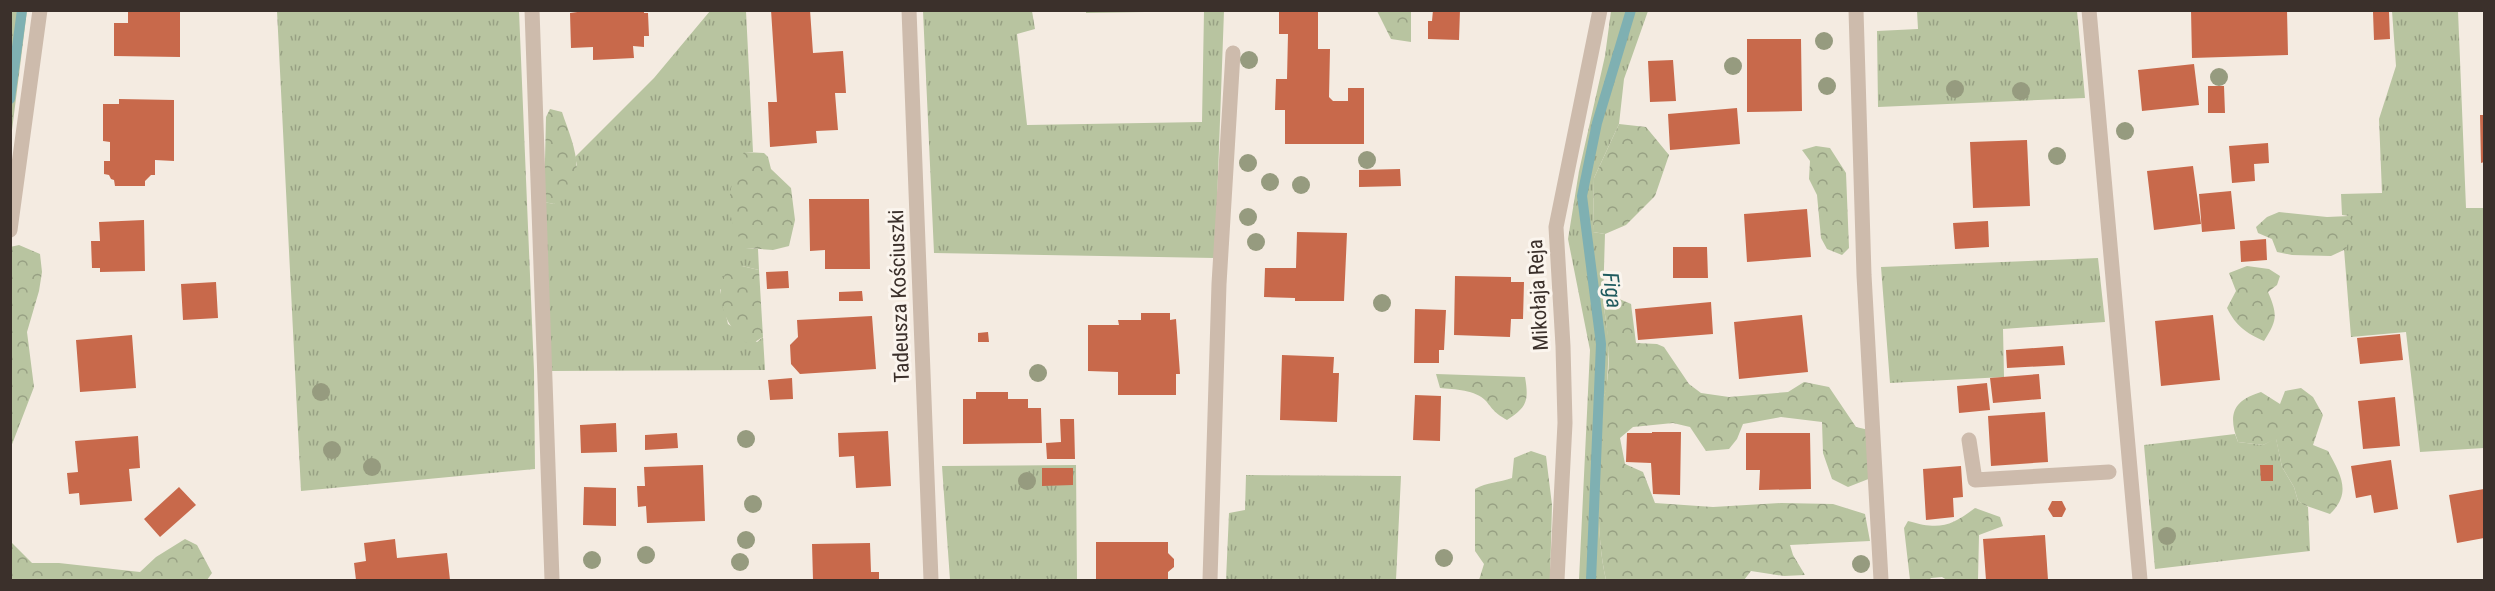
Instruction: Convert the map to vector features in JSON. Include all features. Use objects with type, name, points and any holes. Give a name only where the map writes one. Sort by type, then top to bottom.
[{"type":"street","points":[[10,230],[40,10]]},
{"type":"street","points":[[532,10],[552,580]]},
{"type":"street","name":"Tadeusza Kościuszki","points":[[909,10],[931,580]]},
{"type":"street","name":"Mikołaja Reja","points":[[1557,580],[1565,423],[1556,227],[1600,10]]},
{"type":"street","points":[[1856,10],[1864,275],[1881,580]]},
{"type":"street","points":[[2089,10],[2140,580]]},
{"type":"street","points":[[1210,580],[1219,284],[1233,52]]},
{"type":"street","points":[[1969,440],[1975,480],[2109,472]]},
{"type":"green space","points":[[10,11],[27,11],[11,138]]},
{"type":"green space","points":[[277,11],[519,11],[534,371],[535,469],[301,491]]},
{"type":"green space","points":[[710,11],[746,11],[753,152],[744,152],[746,248],[758,249],[759,270],[742,266],[720,290],[728,324],[757,342],[763,337],[765,370],[551,371],[544,202],[554,204],[577,165],[575,157],[654,78]]},
{"type":"green space","points":[[923,11],[1032,11],[1035,29],[1017,34],[1027,125],[1202,122],[1204,11],[1224,11],[1215,258],[934,253]]},
{"type":"green space","points":[[1086,11],[1204,11],[1086,13]]},
{"type":"green space","points":[[1377,11],[1411,11],[1411,42],[1391,39]]},
{"type":"green space","points":[[1611,11],[1648,11],[1624,79],[1619,124],[1594,178],[1593,232],[1605,234],[1603,301],[1609,342],[1607,387],[1603,400],[1599,491],[1600,536],[1606,580],[1579,580],[1590,350],[1568,239],[1579,171],[1605,56]]},
{"type":"green space","points":[[1917,11],[2077,11],[2085,98],[1878,107],[1877,31],[1918,29]]},
{"type":"green space","points":[[2392,11],[2458,11],[2466,208],[2484,208],[2484,448],[2420,452],[2406,332],[2351,337],[2344,249],[2349,216],[2342,215],[2341,194],[2382,193],[2379,119],[2396,66]]},
{"type":"green space","points":[[550,109],[562,112],[571,137],[576,162],[573,185],[566,195],[554,204],[544,202],[546,117]]},
{"type":"green space","points":[[1619,124],[1646,127],[1669,155],[1655,196],[1626,225],[1605,234],[1593,232],[1594,178]]},
{"type":"green space","points":[[1816,146],[1830,148],[1846,173],[1849,248],[1842,255],[1827,249],[1821,238],[1817,195],[1809,179],[1810,161],[1802,150]]},
{"type":"green space","points":[[744,152],[764,153],[768,157],[771,169],[791,188],[795,220],[789,246],[773,250],[746,248],[738,236],[730,212],[730,200],[734,177]]},
{"type":"green space","points":[[2279,212],[2327,217],[2349,216],[2354,225],[2346,249],[2331,256],[2292,255],[2277,252],[2272,239],[2258,233],[2256,227],[2267,217]]},
{"type":"green space","points":[[19,245],[40,254],[42,272],[27,332],[34,387],[11,447],[10,247]]},
{"type":"green space","points":[[2098,258],[2105,322],[2003,329],[2004,377],[1890,383],[1881,267]]},
{"type":"green space","points":[[742,266],[759,270],[763,337],[750,345],[741,338],[728,321],[721,299],[723,278],[729,268]]},
{"type":"green space","points":[[2247,266],[2269,269],[2280,276],[2277,285],[2268,292],[2275,318],[2264,341],[2242,328],[2227,308],[2236,291],[2229,273]]},
{"type":"green space","points":[[1610,295],[1631,304],[1636,343],[1657,344],[1664,347],[1689,384],[1701,393],[1729,397],[1788,392],[1804,382],[1829,387],[1856,427],[1869,430],[1871,478],[1848,487],[1832,479],[1823,453],[1822,422],[1781,417],[1743,424],[1737,439],[1729,449],[1706,451],[1690,427],[1673,423],[1633,427],[1620,438],[1625,464],[1643,472],[1655,503],[1713,507],[1781,503],[1833,504],[1865,514],[1870,541],[1790,545],[1805,575],[1784,576],[1751,571],[1744,580],[1606,580],[1600,536],[1599,491],[1603,400],[1609,363],[1603,301]]},
{"type":"green space","points":[[1436,374],[1525,377],[1527,392],[1525,403],[1507,420],[1497,414],[1477,394],[1440,388]]},
{"type":"green space","points":[[2301,388],[2313,397],[2323,415],[2313,445],[2328,451],[2342,484],[2341,499],[2330,514],[2298,501],[2294,487],[2282,467],[2276,439],[2263,445],[2238,442],[2233,424],[2238,405],[2251,396],[2261,392],[2280,404],[2285,391]]},
{"type":"green space","points":[[2235,434],[2238,442],[2263,445],[2276,438],[2282,467],[2294,487],[2298,501],[2308,507],[2310,551],[2155,569],[2144,445]]},
{"type":"green space","points":[[1531,451],[1546,456],[1552,505],[1550,580],[1479,580],[1484,564],[1475,551],[1475,489],[1512,478],[1514,458]]},
{"type":"green space","points":[[1076,465],[1077,580],[950,580],[942,466]]},
{"type":"green space","points":[[1246,475],[1401,476],[1396,580],[1226,580],[1229,513],[1245,510]]},
{"type":"green space","points":[[1975,508],[2000,517],[2003,526],[1979,535],[1978,580],[1947,580],[1942,577],[1910,580],[1904,528],[1908,521],[1936,526],[1944,525]]},
{"type":"green space","points":[[185,539],[197,545],[212,573],[207,580],[11,580],[11,542],[32,563],[59,563],[140,572],[156,557]]},
{"type":"building","points":[[128,10],[180,10],[180,57],[114,56],[114,23],[128,23]]},
{"type":"building","points":[[592,10],[644,10],[644,13],[648,13],[649,36],[644,36],[644,47],[633,46],[634,58],[593,60],[593,47],[571,48],[570,13]]},
{"type":"building","points":[[771,10],[810,10],[813,53],[843,51],[846,93],[835,93],[838,130],[816,131],[817,143],[770,147],[768,102],[777,102]]},
{"type":"building","points":[[1433,10],[1460,10],[1459,40],[1428,39],[1428,21],[1432,21]]},
{"type":"building","points":[[2191,10],[2287,10],[2288,55],[2192,58]]},
{"type":"building","points":[[1279,11],[1318,11],[1318,49],[1330,49],[1329,97],[1333,101],[1348,101],[1348,88],[1364,88],[1364,144],[1285,144],[1285,110],[1275,110],[1276,79],[1287,79],[1288,34],[1279,34]]},
{"type":"building","points":[[2373,12],[2389,12],[2390,39],[2374,40]]},
{"type":"building","points":[[1747,39],[1801,39],[1802,111],[1747,112]]},
{"type":"building","points":[[1673,60],[1676,101],[1650,102],[1648,61]]},
{"type":"building","points":[[2194,64],[2199,105],[2142,111],[2138,70]]},
{"type":"building","points":[[2208,86],[2224,86],[2225,113],[2208,113]]},
{"type":"building","points":[[119,99],[174,100],[174,161],[155,160],[155,175],[151,175],[145,181],[145,186],[115,186],[114,180],[104,174],[104,161],[110,161],[110,142],[103,141],[103,104],[119,104]]},
{"type":"building","points":[[1737,108],[1740,144],[1670,150],[1668,114]]},
{"type":"building","points":[[2480,115],[2484,115],[2484,162],[2481,163]]},
{"type":"building","points":[[2027,140],[2030,206],[1973,208],[1970,142]]},
{"type":"building","points":[[2268,143],[2269,163],[2254,164],[2255,181],[2232,183],[2229,146]]},
{"type":"building","points":[[2193,166],[2201,224],[2154,230],[2147,171]]},
{"type":"building","points":[[1400,169],[1401,186],[1359,187],[1359,170]]},
{"type":"building","points":[[2231,191],[2235,229],[2202,232],[2199,194]]},
{"type":"building","points":[[809,199],[869,199],[870,269],[825,269],[825,250],[810,251]]},
{"type":"building","points":[[1807,209],[1811,257],[1747,262],[1744,214]]},
{"type":"building","points":[[144,220],[145,271],[100,272],[100,268],[92,268],[91,241],[100,241],[99,222]]},
{"type":"building","points":[[1988,221],[1989,247],[1955,249],[1953,223]]},
{"type":"building","points":[[1297,232],[1347,233],[1344,301],[1295,301],[1295,298],[1264,297],[1265,268],[1296,268]]},
{"type":"building","points":[[2266,239],[2267,260],[2241,262],[2240,241]]},
{"type":"building","points":[[1673,247],[1707,247],[1708,278],[1673,278]]},
{"type":"building","points":[[788,271],[789,288],[767,289],[766,272]]},
{"type":"building","points":[[1455,276],[1511,277],[1511,282],[1524,282],[1523,319],[1511,319],[1510,337],[1454,335]]},
{"type":"building","points":[[216,282],[218,318],[183,320],[181,284]]},
{"type":"building","points":[[862,291],[863,301],[839,301],[839,292]]},
{"type":"building","points":[[1711,302],[1713,334],[1638,340],[1635,309]]},
{"type":"building","points":[[1415,309],[1446,310],[1444,350],[1439,350],[1439,363],[1414,363]]},
{"type":"building","points":[[1141,313],[1170,313],[1170,320],[1176,319],[1180,374],[1176,374],[1176,395],[1118,395],[1118,372],[1088,371],[1088,325],[1119,325],[1118,320],[1141,320]]},
{"type":"building","points":[[1802,315],[1808,372],[1739,379],[1734,322]]},
{"type":"building","points":[[2213,315],[2220,380],[2161,386],[2155,321]]},
{"type":"building","points":[[872,316],[876,369],[800,374],[791,364],[790,345],[798,337],[797,320]]},
{"type":"building","points":[[988,332],[989,342],[978,342],[978,333]]},
{"type":"building","points":[[2400,334],[2403,360],[2360,364],[2357,338]]},
{"type":"building","points":[[132,335],[136,388],[80,392],[76,340]]},
{"type":"building","points":[[2063,346],[2065,365],[2007,368],[2006,350]]},
{"type":"building","points":[[1282,355],[1334,357],[1333,373],[1339,373],[1337,422],[1280,420]]},
{"type":"building","points":[[2039,374],[2041,399],[1993,403],[1990,378]]},
{"type":"building","points":[[792,378],[793,399],[770,400],[768,380]]},
{"type":"building","points":[[1987,383],[1990,410],[1959,413],[1957,386]]},
{"type":"building","points":[[976,392],[1008,392],[1008,399],[1028,399],[1028,408],[1041,408],[1042,443],[963,444],[963,399],[976,399]]},
{"type":"building","points":[[1415,395],[1441,396],[1440,441],[1413,440]]},
{"type":"building","points":[[2395,397],[2400,446],[2363,449],[2358,401]]},
{"type":"building","points":[[2045,412],[2048,462],[1991,466],[1988,416]]},
{"type":"building","points":[[1060,419],[1074,419],[1075,459],[1047,459],[1046,443],[1061,442]]},
{"type":"building","points":[[616,423],[617,452],[581,453],[580,425]]},
{"type":"building","points":[[888,431],[891,486],[856,488],[854,456],[839,457],[838,433]]},
{"type":"building","points":[[1681,432],[1680,495],[1653,494],[1651,463],[1626,462],[1627,433]]},
{"type":"building","points":[[677,433],[678,448],[645,450],[645,435]]},
{"type":"building","points":[[1746,433],[1810,433],[1811,489],[1759,490],[1760,470],[1746,470]]},
{"type":"building","points":[[138,436],[140,468],[129,469],[132,501],[80,505],[79,493],[69,494],[67,473],[78,472],[75,441]]},
{"type":"building","points":[[2391,460],[2398,509],[2374,513],[2371,495],[2356,498],[2351,466]]},
{"type":"building","points":[[703,465],[705,521],[647,523],[646,506],[638,507],[637,486],[645,486],[644,467]]},
{"type":"building","points":[[2260,465],[2273,465],[2273,481],[2261,481]]},
{"type":"building","points":[[1961,466],[1963,497],[1953,498],[1954,517],[1926,520],[1923,469]]},
{"type":"building","points":[[1042,468],[1073,468],[1073,485],[1042,486]]},
{"type":"building","points":[[179,487],[196,505],[160,537],[144,519]]},
{"type":"building","points":[[584,487],[616,488],[616,526],[583,525]]},
{"type":"building","points":[[2484,489],[2484,538],[2457,543],[2449,495]]},
{"type":"building","points":[[2052,501],[2062,501],[2066,509],[2062,517],[2053,517],[2048,509]]},
{"type":"building","points":[[2045,535],[2048,580],[1986,580],[1983,539]]},
{"type":"building","points":[[395,539],[397,558],[447,553],[450,580],[356,580],[354,563],[366,561],[364,543]]},
{"type":"building","points":[[1096,542],[1168,542],[1168,553],[1174,559],[1174,567],[1168,572],[1168,580],[1096,580]]},
{"type":"building","points":[[870,543],[871,572],[879,572],[879,580],[813,580],[812,544]]},
{"type":"waterway","points":[[10,99],[22,10]]},
{"type":"waterway","name":"Figa","points":[[1591,580],[1601,344],[1582,196],[1597,123],[1631,10]]}]
